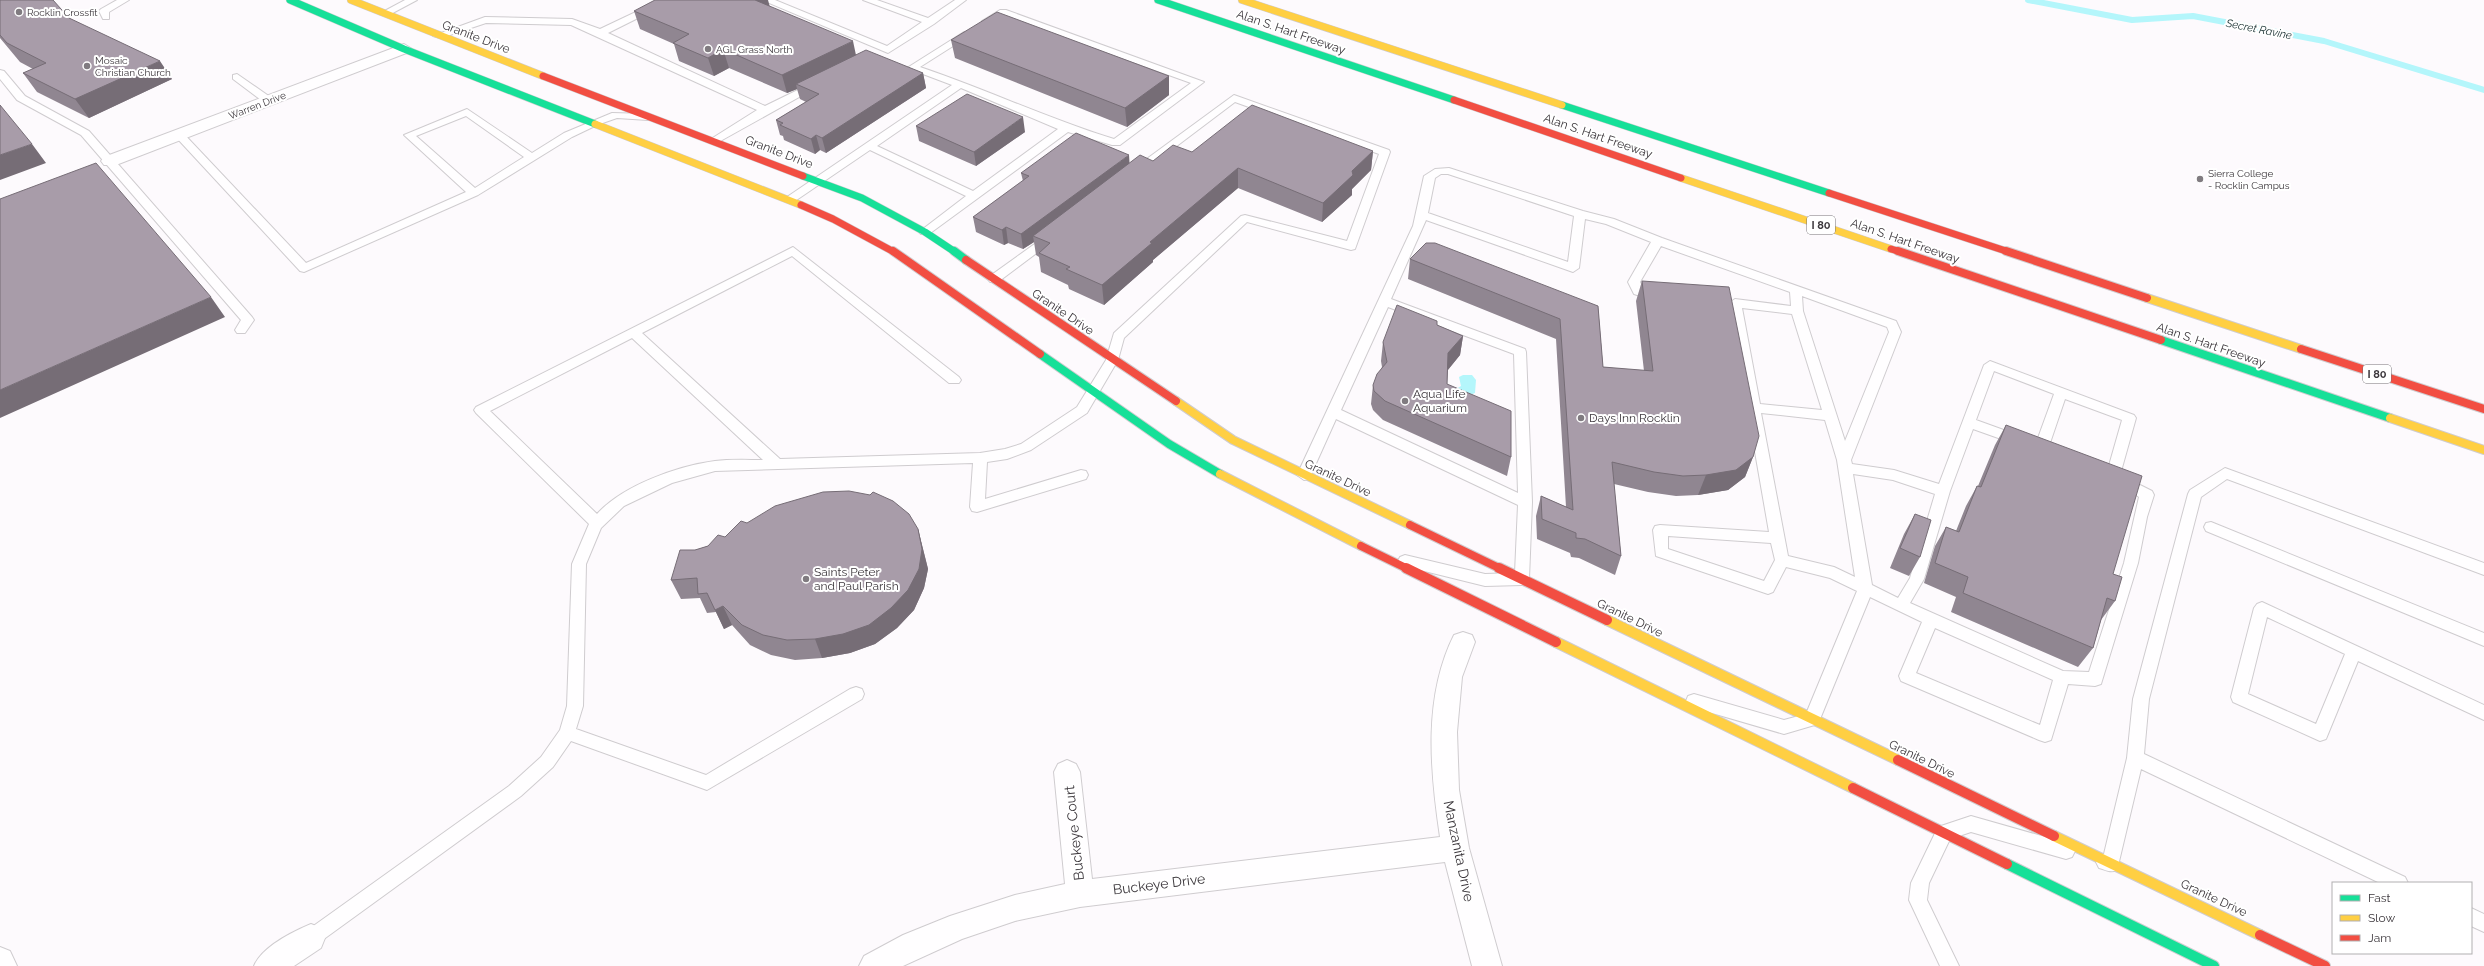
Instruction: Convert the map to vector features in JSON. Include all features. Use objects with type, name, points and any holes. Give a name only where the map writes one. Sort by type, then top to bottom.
[{"type":"main road","points":[[290,0],[415,45],[592,123],[791,199],[841,221],[893,251],[1094,392],[1202,464],[1244,488],[2214,966]]},
{"type":"main road","name":"Granite Drive","points":[[351,0],[438,36],[862,198],[925,232],[1112,360],[1233,440],[2325,966]]},
{"type":"main road","name":"Alan S. Hart Freeway","points":[[1158,0],[2484,450]]},
{"type":"main road","name":"Alan S. Hart Freeway","points":[[1242,0],[2484,409]]},
{"type":"main road","points":[[415,45],[438,36]]},
{"type":"main road","points":[[2270,338],[2484,399]]},
{"type":"street","name":"Warren Drive","points":[[103,164],[415,45]]},
{"type":"street","name":"Manzanita Drive","points":[[1463,642],[1450,676],[1444,732],[1446,790],[1455,848],[1487,966]]},
{"type":"street","name":"Buckeye Court","points":[[1067,772],[1080,894]]},
{"type":"street","name":"Buckeye Drive","points":[[874,966],[913,945],[960,926],[1015,908],[1080,894],[1455,848]]},
{"type":"street","points":[[269,966],[311,938]]},
{"type":"street","points":[[0,961],[2,966]]},
{"type":"lane","points":[[106,17],[104,11],[124,0]]},
{"type":"lane","points":[[372,9],[391,0]]},
{"type":"lane","points":[[384,14],[412,0]]},
{"type":"lane","points":[[600,32],[669,0]]},
{"type":"lane","points":[[767,0],[888,50]]},
{"type":"lane","points":[[868,0],[931,22]]},
{"type":"lane","points":[[875,56],[888,50],[961,0]]},
{"type":"lane","points":[[1003,12],[1199,82],[1116,143],[1066,128],[960,84],[912,68],[1003,12]]},
{"type":"lane","points":[[438,36],[466,25],[492,20],[572,22],[600,32],[765,110]]},
{"type":"lane","points":[[0,73],[21,98],[86,133],[103,164],[248,320],[241,330]]},
{"type":"lane","points":[[237,78],[269,101]]},
{"type":"lane","points":[[715,141],[765,110],[827,80]]},
{"type":"lane","points":[[791,199],[960,84]]},
{"type":"lane","points":[[311,938],[515,791],[547,762],[567,732],[575,706],[578,679],[579,564],[586,542],[597,523],[638,492],[660,481],[688,472],[716,466],[980,458],[1007,454],[1026,447],[1082,410],[1112,360],[1118,336],[1245,218],[1351,246],[1385,152],[1234,98],[1128,178]]},
{"type":"lane","points":[[474,193],[409,135],[467,112],[532,158]]},
{"type":"lane","points":[[179,135],[304,268],[474,193],[569,134],[592,123],[616,115],[648,117]]},
{"type":"lane","points":[[925,232],[1066,128]]},
{"type":"lane","points":[[869,146],[974,196]]},
{"type":"lane","points":[[1304,475],[1335,413],[1422,215],[1430,176],[1439,171],[1449,171],[1580,214],[1610,221],[1658,241],[1796,291],[1883,319],[1892,324],[1895,332],[1845,464]]},
{"type":"lane","points":[[1422,215],[1573,268],[1580,214]]},
{"type":"lane","points":[[994,279],[1060,230]]},
{"type":"lane","points":[[1658,241],[1634,282],[1638,291],[1648,296],[1672,298]]},
{"type":"lane","points":[[597,523],[480,410],[793,251],[954,380]]},
{"type":"lane","points":[[1655,690],[1784,727],[1812,718],[1865,590],[1845,464],[1831,416],[1796,311],[1796,291]]},
{"type":"lane","points":[[1385,300],[1520,352],[1525,502],[1522,579],[1486,580],[1385,557]]},
{"type":"lane","points":[[1719,302],[1796,311]]},
{"type":"lane","points":[[1735,303],[1782,560],[1768,588],[1661,552],[1660,530],[1777,538]]},
{"type":"lane","points":[[633,332],[778,464]]},
{"type":"lane","points":[[1901,606],[1917,579],[1943,491],[1990,365],[2129,418],[2113,476]]},
{"type":"lane","points":[[2041,448],[2061,392]]},
{"type":"lane","points":[[1754,408],[1831,416]]},
{"type":"lane","points":[[1335,413],[1525,502]]},
{"type":"lane","points":[[1969,422],[2060,456]]},
{"type":"lane","points":[[980,458],[977,507],[1081,475]]},
{"type":"lane","points":[[1845,464],[1894,475],[1943,491]]},
{"type":"lane","points":[[1782,560],[1834,573],[1865,590],[2062,677],[2095,679],[2132,563],[2140,517],[2147,495],[2113,476],[2093,469]]},
{"type":"lane","points":[[1950,966],[1918,900],[1920,883],[1944,832],[1971,824],[2111,864],[2135,758],[2141,699],[2195,494],[2225,473],[2484,569]]},
{"type":"lane","points":[[2211,527],[2484,640]]},
{"type":"lane","points":[[2354,651],[2320,734],[2239,697],[2262,608],[2354,651],[2484,713]]},
{"type":"lane","points":[[1931,620],[1907,676],[2045,735],[2062,677]]},
{"type":"lane","points":[[567,732],[708,783],[856,694]]},
{"type":"lane","points":[[2135,758],[2397,882]]},
{"type":"lane","points":[[2472,917],[2484,923]]},
{"type":"water","points":[[1463,375],[1472,375],[1476,380],[1475,393],[1470,395],[1453,391],[1461,386],[1459,377]]},
{"type":"building","points":[[0,0],[53,0],[69,18],[160,61],[75,99],[23,73],[46,63],[7,43],[0,35]]},
{"type":"building","points":[[655,0],[755,0],[853,41],[782,75],[723,49],[708,58],[673,43],[689,34],[634,11]]},
{"type":"building","points":[[997,12],[1169,76],[1125,108],[951,40]]},
{"type":"building","points":[[866,50],[923,73],[822,138],[816,135],[811,139],[780,125],[783,123],[776,120],[819,94],[796,84]]},
{"type":"building","points":[[967,94],[1023,117],[974,152],[916,126]]},
{"type":"building","points":[[0,105],[32,144],[0,155]]},
{"type":"building","points":[[1252,105],[1373,151],[1352,171],[1353,175],[1323,203],[1238,168],[1150,242],[1152,243],[1102,285],[1066,269],[1070,267],[1039,253],[1050,243],[1033,236],[1140,155],[1153,161],[1173,145],[1192,152]]},
{"type":"building","points":[[1076,133],[1129,155],[1021,234],[1006,227],[1002,230],[973,217],[1029,176],[1021,173]]},
{"type":"building","points":[[96,163],[211,297],[0,390],[0,199]]},
{"type":"building","points":[[1426,243],[1435,243],[1598,306],[1603,367],[1653,371],[1642,281],[1729,287],[1759,436],[1753,457],[1736,470],[1706,475],[1683,476],[1654,472],[1612,462],[1621,556],[1585,539],[1576,538],[1576,533],[1542,519],[1541,496],[1573,510],[1560,319],[1410,259]]},
{"type":"building","name":"Aqua Life Aquarium","points":[[1397,305],[1437,321],[1437,325],[1463,336],[1448,353],[1447,384],[1511,411],[1511,457],[1385,401],[1374,391],[1373,385],[1377,374],[1387,362],[1383,342]]},
{"type":"building","points":[[2006,425],[2142,476],[2113,574],[2122,577],[2115,601],[2107,598],[2093,648],[1963,593],[1968,577],[1935,563],[1946,527],[1959,532],[1977,486],[1981,487]]},
{"type":"building","name":"Saints Peter and Paul Parish","points":[[849,491],[870,495],[873,492],[893,501],[909,514],[918,529],[922,549],[919,569],[908,590],[891,608],[869,625],[843,634],[815,639],[787,640],[763,635],[742,625],[723,606],[715,610],[707,593],[698,594],[697,578],[671,580],[680,550],[695,550],[708,546],[718,535],[725,537],[741,521],[747,523],[775,506],[823,492]]},
{"type":"building","points":[[1915,514],[1931,520],[1920,557],[1900,548]]},
{"type":"waterway","name":"Secret Ravine","points":[[2028,0],[2132,20],[2193,16],[2324,41],[2484,90]]},
{"type":"traffic: fast","points":[[290,0],[404,49],[595,124]]},
{"type":"traffic: fast","points":[[1158,0],[1454,100]]},
{"type":"traffic: fast","points":[[1562,105],[1829,193]]},
{"type":"traffic: fast","points":[[803,176],[862,198],[925,232],[966,260]]},
{"type":"traffic: fast","points":[[2161,340],[2390,418]]},
{"type":"traffic: fast","points":[[1040,354],[1169,444],[1220,474]]},
{"type":"traffic: fast","points":[[2007,864],[2214,966]]},
{"type":"traffic: slow","points":[[351,0],[543,76]]},
{"type":"traffic: slow","points":[[1242,0],[1562,105]]},
{"type":"traffic: slow","points":[[595,124],[801,205]]},
{"type":"traffic: slow","points":[[1681,178],[1891,249]]},
{"type":"traffic: slow","points":[[2147,298],[2301,349]]},
{"type":"traffic: slow","points":[[1176,401],[1233,440],[1410,525]]},
{"type":"traffic: slow","points":[[2390,418],[2484,450]]},
{"type":"traffic: slow","points":[[1220,474],[1361,546]]},
{"type":"traffic: slow","points":[[1607,620],[1898,760]]},
{"type":"traffic: slow","points":[[1556,642],[1853,788]]},
{"type":"traffic: slow","points":[[2054,836],[2260,935]]},
{"type":"traffic: jam","points":[[543,76],[803,176]]},
{"type":"traffic: jam","points":[[1454,100],[1681,178]]},
{"type":"traffic: jam","points":[[1829,193],[2147,298]]},
{"type":"traffic: jam","points":[[801,205],[865,235],[895,253],[954,292],[1040,354]]},
{"type":"traffic: jam","points":[[1891,249],[2161,340]]},
{"type":"traffic: jam","points":[[966,260],[1176,401]]},
{"type":"traffic: jam","points":[[2301,349],[2484,409]]},
{"type":"traffic: jam","points":[[1410,525],[1607,620]]},
{"type":"traffic: jam","points":[[1361,546],[1556,642]]},
{"type":"traffic: jam","points":[[1898,760],[2054,836]]},
{"type":"traffic: jam","points":[[1853,788],[2007,864]]},
{"type":"traffic: jam","points":[[2260,935],[2325,966]]},
{"type":"place","name":"Rocklin Crossfit","points":[[19,12]]},
{"type":"place","name":"AGL Grass North","points":[[708,49]]},
{"type":"place","name":"Mosaic Christian Church","points":[[87,66]]},
{"type":"place","name":"Sierra College - Rocklin Campus","points":[[2200,179]]},
{"type":"place","name":"Aqua Life Aquarium","points":[[1405,401]]},
{"type":"place","name":"Days Inn Rocklin","points":[[1581,418]]},
{"type":"place","name":"Saints Peter and Paul Parish","points":[[806,579]]}]
